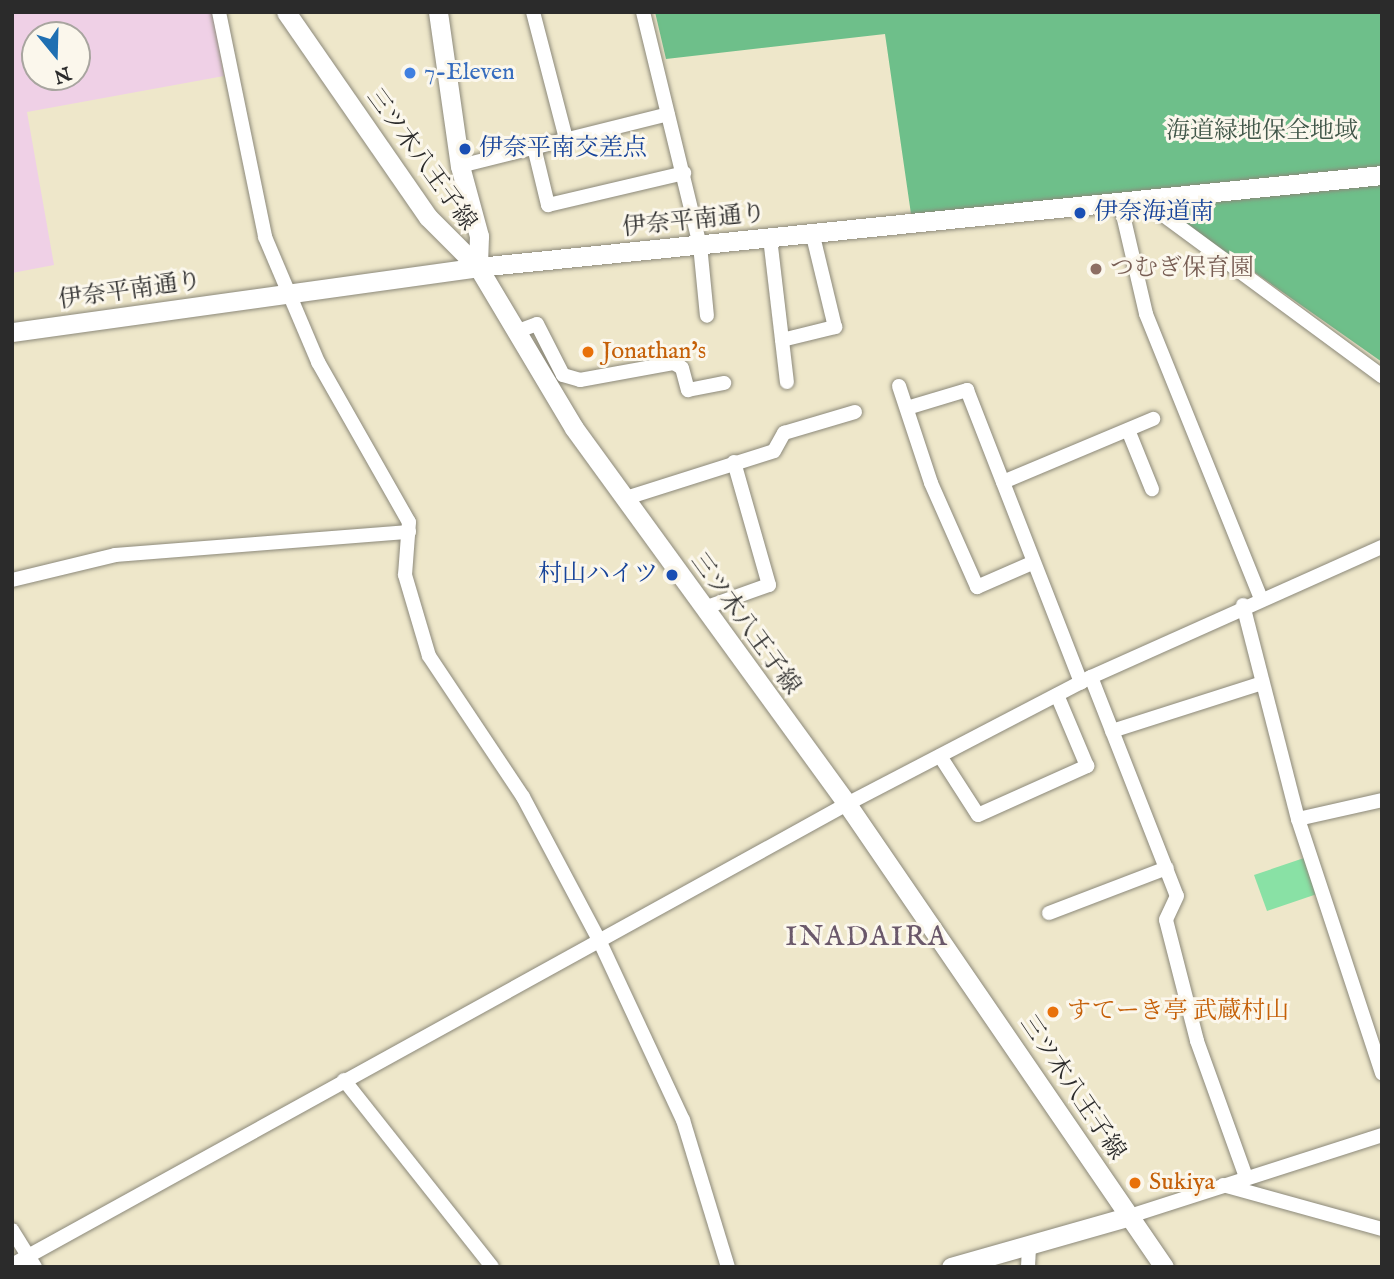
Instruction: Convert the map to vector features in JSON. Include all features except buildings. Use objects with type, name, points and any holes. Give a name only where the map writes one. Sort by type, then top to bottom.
[{"type":"street","points":[[219,12],[265,237],[285,295],[380,465],[409,532],[405,575],[429,656],[523,797],[599,940],[682,1120],[729,1267]]},
{"type":"street","name":"三ツ木八王子線","points":[[286,12],[428,217],[478,267],[624,499],[847,804],[1164,1267]]},
{"type":"street","points":[[439,12],[460,166],[479,236],[478,267]]},
{"type":"street","points":[[533,12],[566,139]]},
{"type":"street","points":[[643,12],[700,245],[707,316]]},
{"type":"street","points":[[460,166],[667,114]]},
{"type":"street","points":[[534,147],[548,205],[684,173]]},
{"type":"street","name":"伊奈平南通り","points":[[12,332],[478,267],[1382,175]]},
{"type":"street","points":[[1143,200],[1382,376]]},
{"type":"street","points":[[1120,202],[1146,314],[1260,596]]},
{"type":"street","points":[[782,340],[835,327],[812,232]]},
{"type":"street","points":[[770,238],[787,383]]},
{"type":"street","points":[[518,331],[537,324],[563,375],[580,380],[674,363],[682,369],[688,390],[724,383]]},
{"type":"street","points":[[900,386],[906,408],[977,587],[1032,563]]},
{"type":"street","points":[[906,408],[967,390],[1032,563],[1112,731],[1167,867],[1177,896],[1166,920],[1197,1041],[1246,1177]]},
{"type":"street","points":[[624,499],[734,461],[774,451],[784,433],[855,412]]},
{"type":"street","points":[[1003,482],[1153,419]]},
{"type":"street","points":[[1128,430],[1152,489]]},
{"type":"street","points":[[704,608],[769,585],[734,461]]},
{"type":"street","points":[[12,580],[115,555],[409,532]]},
{"type":"street","points":[[12,1265],[32,1262],[344,1080],[847,804],[1086,680],[1260,596],[1382,547]]},
{"type":"street","points":[[1244,605],[1298,820],[1382,1073]]},
{"type":"street","points":[[1112,731],[1262,683]]},
{"type":"street","points":[[940,756],[978,815],[1087,766],[1057,695]]},
{"type":"street","points":[[1298,820],[1382,800]]},
{"type":"street","points":[[1049,913],[1167,867]]},
{"type":"street","points":[[344,1080],[492,1267]]},
{"type":"street","points":[[951,1267],[1130,1216],[1382,1135]]},
{"type":"street","points":[[1222,1185],[1382,1228]]},
{"type":"street","points":[[12,1230],[32,1262]]},
{"type":"street","points":[[1028,1267],[1029,1245]]},
{"type":"shaded area","points":[[12,12],[213,12],[224,76],[27,112],[54,265],[12,273]]},
{"type":"green space","name":"海道緑地保全地域","points":[[655,12],[1382,12],[1382,362],[1142,193],[911,214],[885,34],[666,59]]},
{"type":"green space","points":[[1304,858],[1317,894],[1267,911],[1254,875]]},
{"type":"place","name":"7-Eleven","points":[[410,73]]},
{"type":"place","name":"伊奈平南交差点","points":[[465,149]]},
{"type":"place","name":"伊奈海道南","points":[[1080,213]]},
{"type":"place","name":"つむぎ保育園","points":[[1096,269]]},
{"type":"place","name":"Jonathan's","points":[[588,352]]},
{"type":"place","name":"村山ハイツ","points":[[672,575]]},
{"type":"place","name":"すてーき亭 武蔵村山","points":[[1053,1012]]},
{"type":"place","name":"Sukiya","points":[[1135,1183]]},
{"type":"district","name":"INADAIRA","points":[[867,938]]}]
